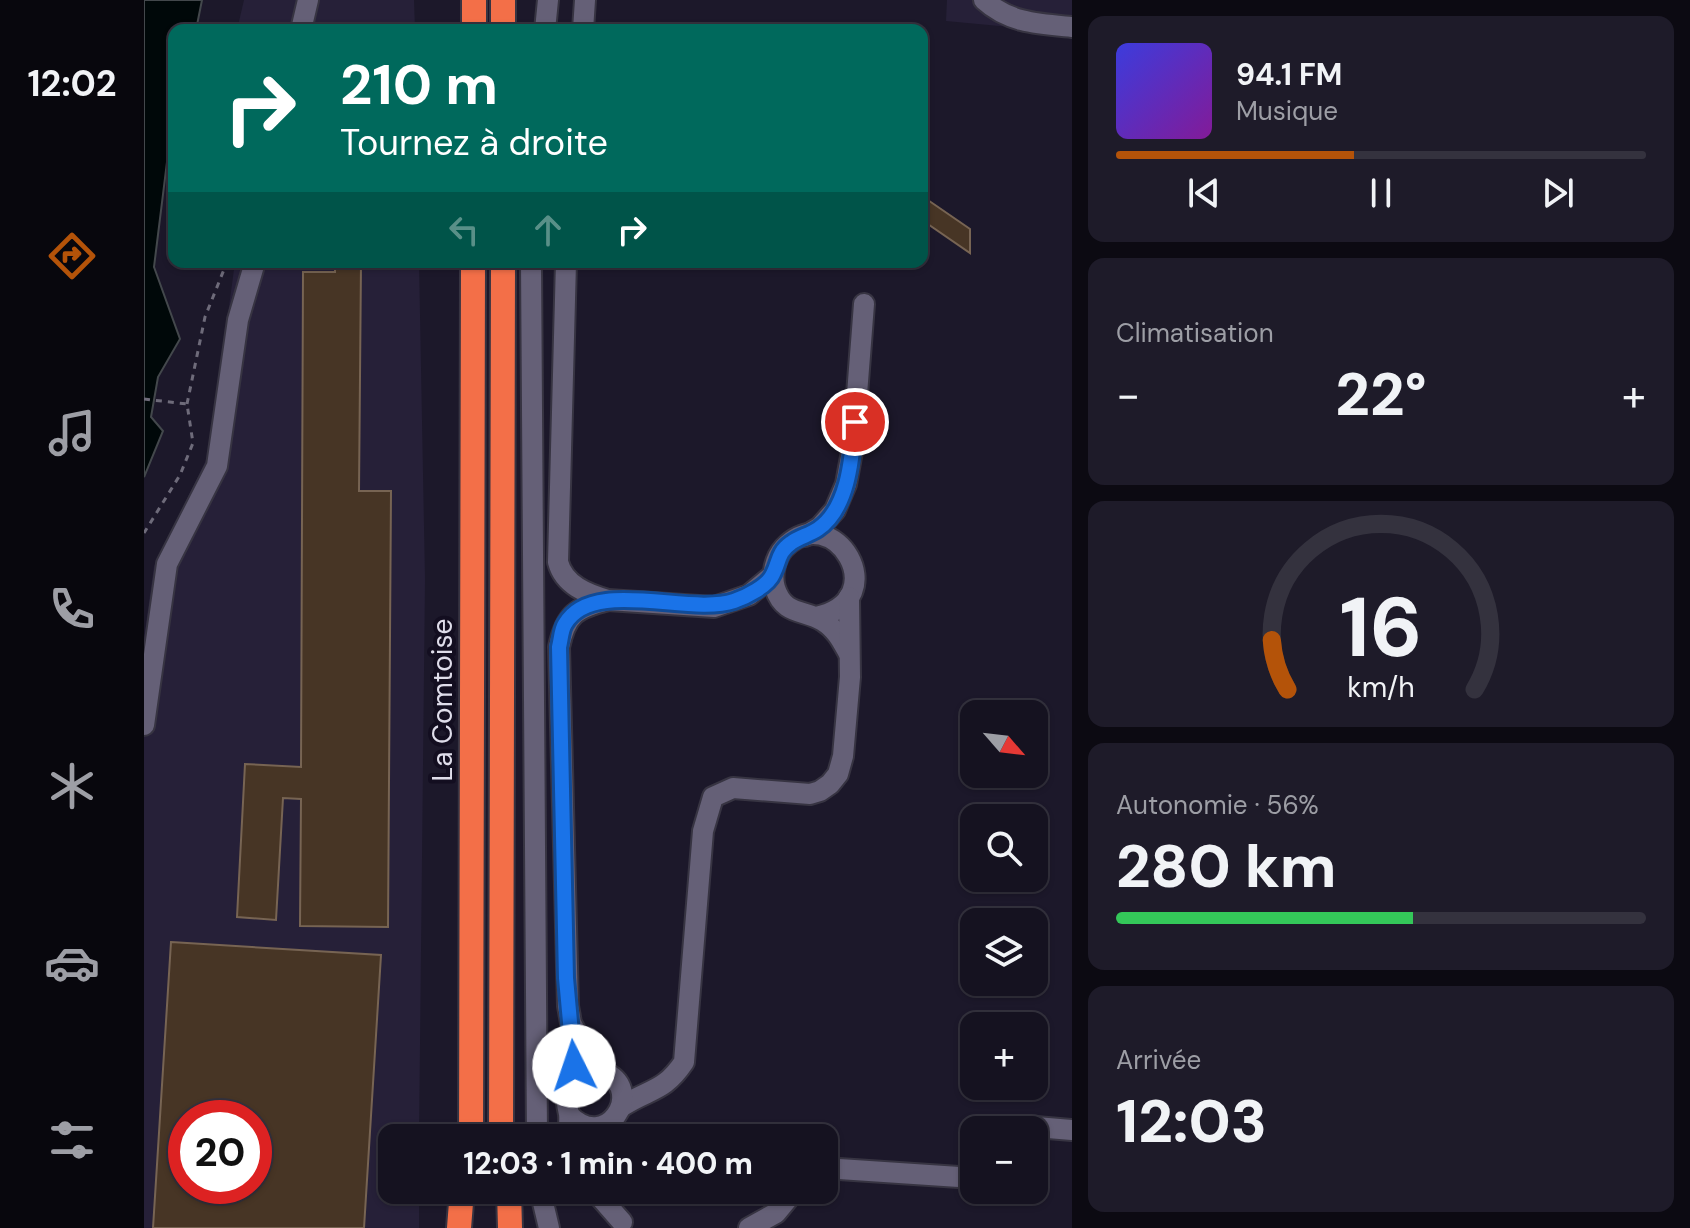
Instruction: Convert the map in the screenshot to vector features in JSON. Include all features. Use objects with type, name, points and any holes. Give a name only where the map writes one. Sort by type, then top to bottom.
[{"type":"highway","points":[[474,0],[474,24]]},
{"type":"highway","points":[[503,0],[503,24]]},
{"type":"highway","name":"La Comtoise","points":[[469,1124],[473,268]]},
{"type":"highway","points":[[503,268],[501,1007],[504,1124]]},
{"type":"highway","points":[[459,1228],[461,1204]]},
{"type":"highway","points":[[471,1204],[471,1228]]},
{"type":"highway","points":[[501,1204],[501,1228]]},
{"type":"highway","points":[[509,1204],[510,1228]]},
{"type":"lane","points":[[302,24],[308,0]]},
{"type":"lane","points":[[546,24],[548,0]]},
{"type":"lane","points":[[583,24],[585,0]]},
{"type":"lane","points":[[984,0],[993,9],[1021,22],[1072,27]]},
{"type":"lane","points":[[144,725],[167,564],[217,466],[238,320],[253,268]]},
{"type":"lane","points":[[531,268],[537,1124]]},
{"type":"lane","points":[[566,268],[558,562],[561,573],[568,581],[592,595],[608,600],[726,609],[781,600]]},
{"type":"lane","points":[[843,547],[846,484],[853,446],[864,304]]},
{"type":"lane","points":[[805,536],[819,535],[832,539],[851,558],[855,571],[849,597],[841,607],[816,617],[791,610],[781,600],[773,575],[782,550],[793,541],[820,527],[835,510],[846,484]]},
{"type":"lane","points":[[714,607],[749,595],[773,575]]},
{"type":"lane","points":[[608,1124],[621,1107],[671,1081],[684,1062],[703,831],[707,808],[713,797],[733,788],[810,794],[830,784],[838,774],[843,756],[850,656],[849,597]]},
{"type":"lane","points":[[569,1124],[565,1097],[571,1080],[574,1052],[566,978],[559,647],[564,625],[576,611],[608,600]]},
{"type":"lane","points":[[816,617],[838,634],[850,656]]},
{"type":"lane","points":[[571,1023],[606,1074],[620,1087],[621,1107]]},
{"type":"lane","points":[[571,1080],[588,1070],[630,1083],[659,1075],[687,1044]]},
{"type":"lane","points":[[569,1115],[581,1124]]},
{"type":"lane","points":[[1048,1128],[1072,1130]]},
{"type":"lane","points":[[838,1169],[960,1177]]},
{"type":"lane","points":[[543,1204],[549,1228]]},
{"type":"lane","points":[[608,1204],[629,1226]]},
{"type":"lane","points":[[749,1228],[776,1213],[785,1204]]},
{"type":"lane","points":[[776,1228],[790,1204]]},
{"type":"path","points":[[144,533],[180,475],[193,443],[187,404],[205,317],[225,268]]},
{"type":"path","points":[[144,399],[187,404]]},
{"type":"shaded area","points":[[144,0],[202,0],[197,24],[168,24],[168,154],[154,267],[180,339],[158,377],[151,417],[163,431],[144,477]]},
{"type":"shaded area","points":[[244,0],[414,0],[415,24],[238,24]]},
{"type":"shaded area","points":[[947,0],[1072,0],[1072,33],[946,21]]},
{"type":"shaded area","points":[[234,268],[419,268],[425,579],[419,1124],[378,1124],[378,1204],[419,1204],[419,1228],[144,1228],[144,638],[154,566],[209,454]]},
{"type":"building","points":[[928,200],[970,229],[970,253],[928,224]]},
{"type":"building","points":[[335,268],[361,268],[359,491],[391,491],[388,927],[300,926],[301,799],[283,798],[276,920],[237,917],[245,764],[301,767],[303,272],[335,272]]},
{"type":"building","points":[[171,942],[381,955],[364,1228],[153,1228]]},
{"type":"route","points":[[574,1066],[566,978],[559,647],[564,625],[576,611],[608,600],[714,607],[749,595],[773,575],[782,550],[820,527],[835,510],[846,484],[855,422]]}]
